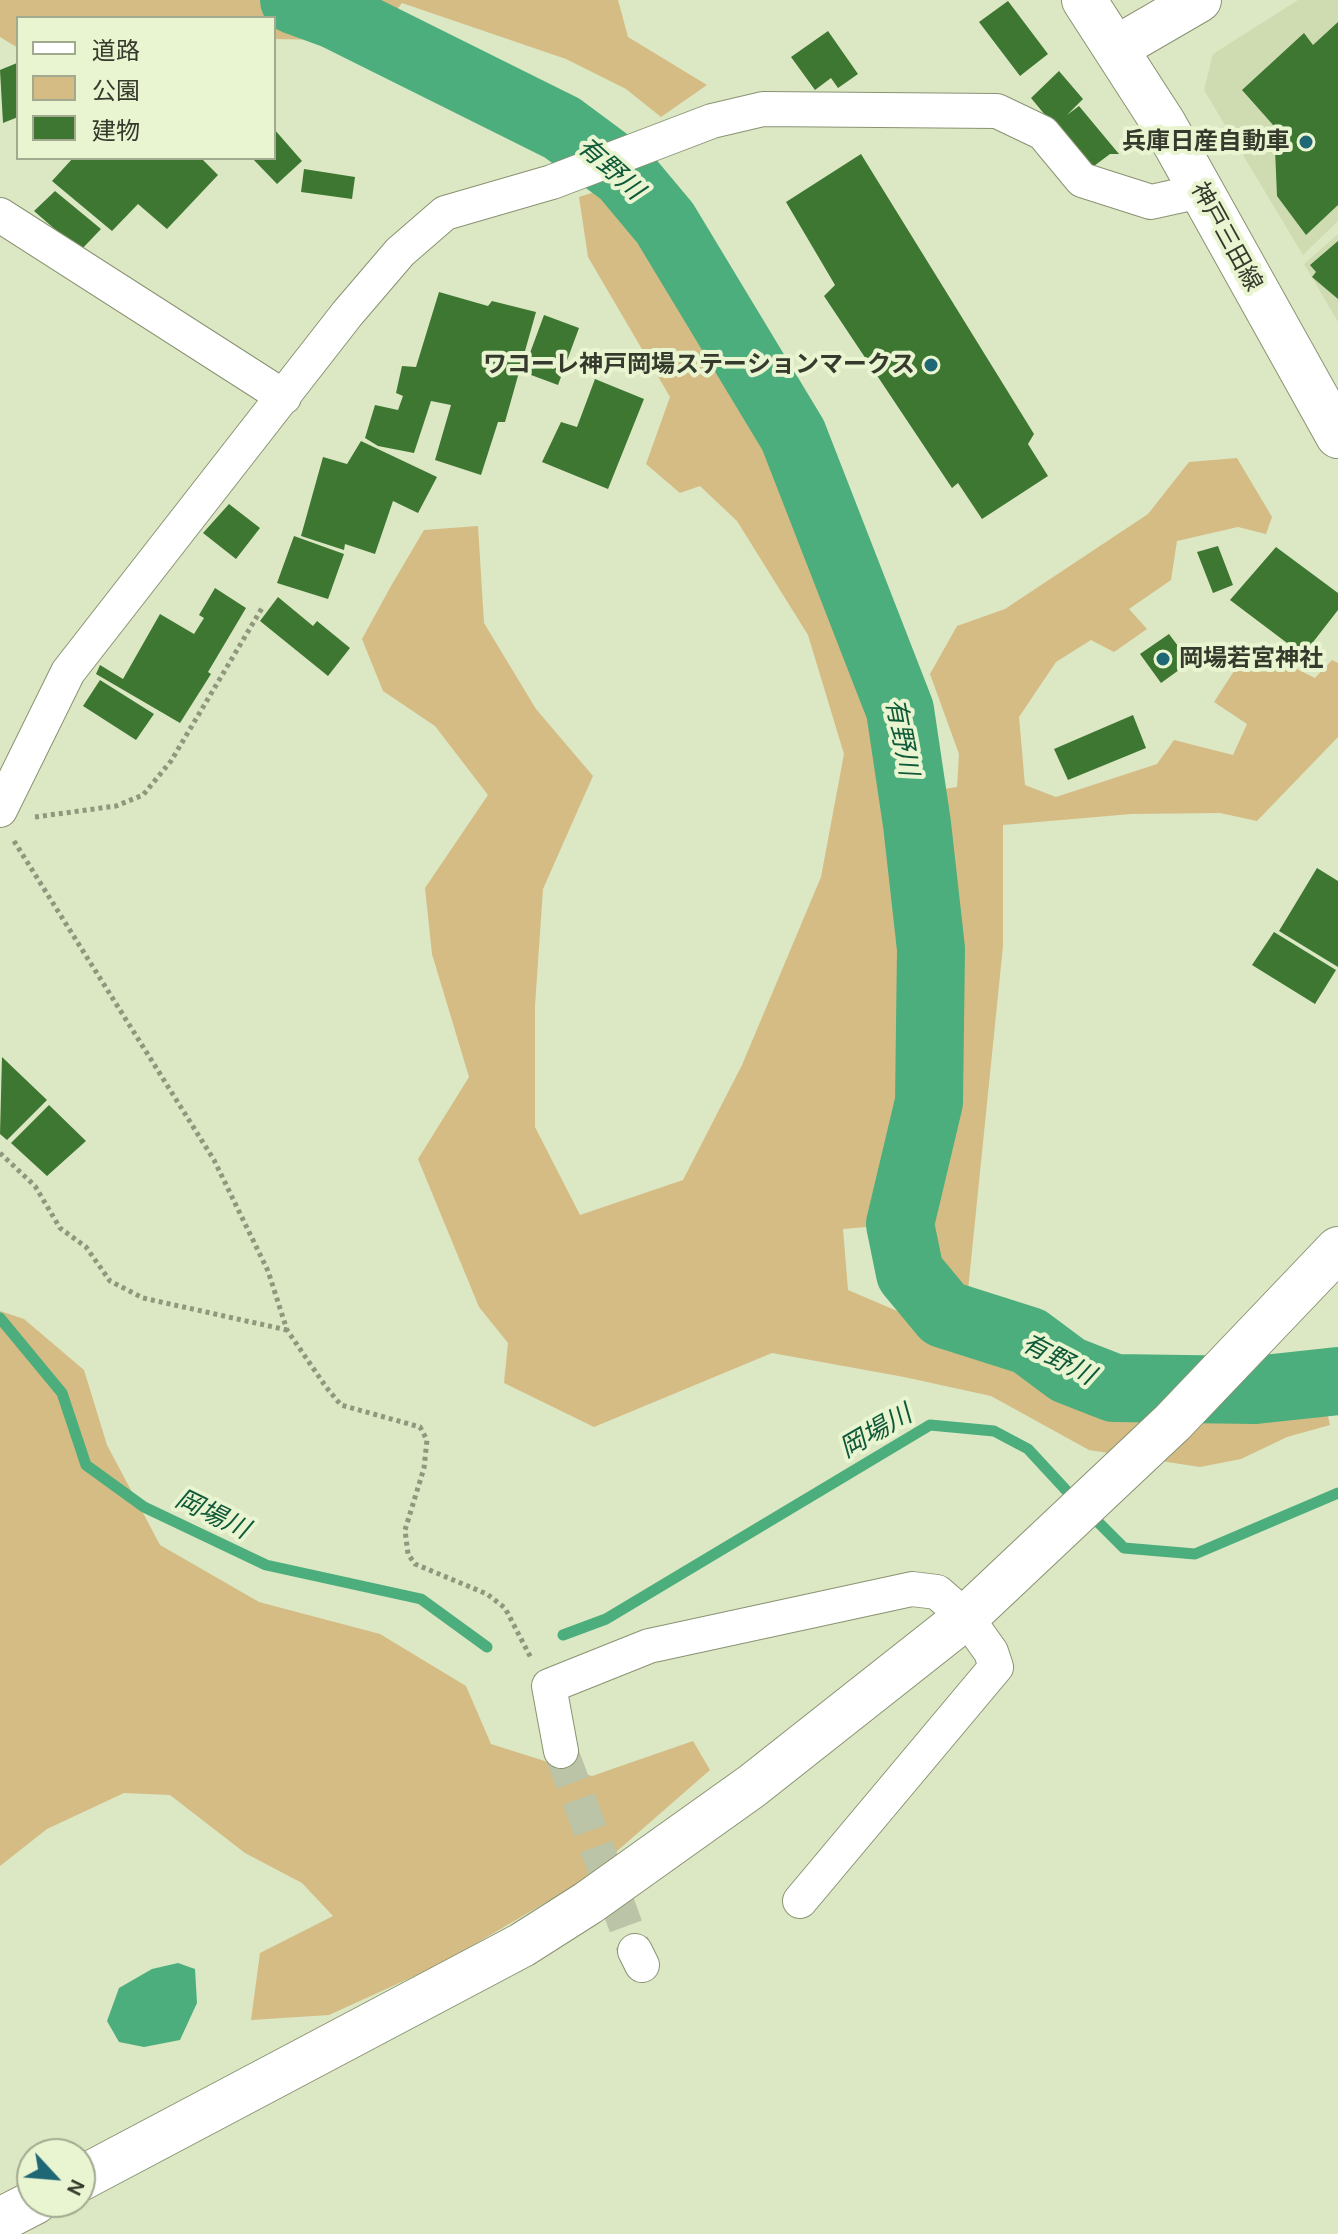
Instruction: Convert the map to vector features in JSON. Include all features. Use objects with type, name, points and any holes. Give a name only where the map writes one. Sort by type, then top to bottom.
[{"type":"street","name":"神戸三田線","points":[[1084,0],[1118,47],[1338,436]]},
{"type":"street","points":[[1118,47],[1199,0]]},
{"type":"street","points":[[11,820],[68,672],[199,499],[284,397],[347,314],[400,252],[445,213],[552,182],[712,121],[763,109],[997,111],[1043,133],[1082,180],[1151,202],[1201,191]]},
{"type":"street","points":[[0,215],[284,397]]},
{"type":"street","points":[[96,2171],[448,1987],[575,1912],[836,1723],[966,1617],[1061,1529],[1173,1422],[1338,1249]]},
{"type":"street","points":[[561,1751],[549,1686],[649,1646],[912,1589],[937,1592],[966,1617],[991,1652],[996,1667],[800,1901]]},
{"type":"path","points":[[262,608],[171,761],[143,795],[116,806],[11,820],[13,839],[214,1160],[268,1271],[287,1330],[326,1387],[341,1405],[420,1427],[427,1440],[424,1468],[405,1530],[408,1554],[415,1564],[487,1594],[505,1608],[520,1641]]},
{"type":"path","points":[[0,1153],[35,1186],[60,1228],[86,1247],[110,1281],[143,1298],[287,1330]]},
{"type":"shaded area","points":[[1298,0],[1338,0],[1338,221],[1303,255],[1204,90],[1213,54]]},
{"type":"shaded area","points":[[1338,234],[1338,322],[1304,264]]},
{"type":"shaded area","points":[[178,1963],[195,1969],[197,2003],[180,2040],[144,2047],[119,2042],[107,2021],[119,1988],[152,1969]]},
{"type":"green space","points":[[0,0],[618,0],[628,37],[707,85],[661,117],[626,89],[566,59],[402,3],[386,24],[593,134],[530,148],[328,40],[276,39],[276,16],[16,16],[16,47],[0,37]]},
{"type":"green space","points":[[654,173],[697,229],[803,419],[856,536],[901,677],[919,793],[957,787],[959,754],[930,674],[957,626],[1005,609],[1148,514],[1189,462],[1237,458],[1272,517],[1266,534],[1238,527],[1177,541],[1171,580],[1129,609],[1147,629],[1114,652],[1091,640],[1056,662],[1019,717],[1025,785],[1056,797],[1157,764],[1174,740],[1233,755],[1247,724],[1214,702],[1236,668],[1273,657],[1315,678],[1332,660],[1338,663],[1338,737],[1257,821],[1220,813],[1131,814],[1003,825],[1003,946],[967,1300],[902,1286],[878,1226],[843,1229],[848,1290],[916,1319],[1020,1356],[1068,1406],[1133,1406],[1323,1396],[1330,1425],[1287,1437],[1241,1459],[1200,1467],[1089,1450],[991,1396],[772,1353],[594,1427],[504,1383],[508,1343],[479,1307],[418,1159],[469,1077],[432,954],[425,888],[488,795],[435,726],[383,691],[362,639],[424,530],[478,526],[484,623],[536,709],[593,776],[543,889],[535,1006],[535,1127],[580,1215],[683,1180],[742,1065],[821,877],[844,754],[808,635],[737,521],[700,486],[680,493],[646,464],[670,397],[588,257],[579,197]]},
{"type":"green space","points":[[0,1311],[24,1319],[84,1370],[107,1445],[160,1545],[259,1602],[380,1634],[466,1686],[491,1744],[592,1776],[693,1741],[710,1770],[584,1880],[441,1964],[329,2015],[251,2020],[260,1953],[333,1916],[302,1883],[245,1853],[170,1795],[124,1793],[47,1829],[0,1866]]},
{"type":"building","points":[[1008,1],[1048,54],[1020,76],[979,22]]},
{"type":"building","name":"兵庫日産自動車","points":[[1338,22],[1338,205],[1306,235],[1277,196],[1274,126],[1242,90],[1304,33],[1313,45]]},
{"type":"building","points":[[828,31],[858,74],[838,88],[831,78],[815,90],[791,57]]},
{"type":"building","points":[[16,63],[16,118],[3,123],[0,70]]},
{"type":"building","points":[[1059,71],[1083,99],[1067,115],[1079,106],[1119,154],[1110,154],[1090,169],[1031,98]]},
{"type":"building","points":[[276,131],[302,161],[277,184],[254,160],[276,160]]},
{"type":"building","name":"ワコーレ神戸岡場ステーションマークス","points":[[861,154],[1034,434],[1028,444],[1048,476],[982,519],[958,483],[952,488],[824,296],[835,285],[786,202]]},
{"type":"building","points":[[71,160],[203,160],[218,175],[167,229],[138,204],[112,231],[52,181]]},
{"type":"building","points":[[304,169],[355,177],[352,199],[301,192]]},
{"type":"building","points":[[55,191],[101,229],[80,251],[34,211]]},
{"type":"building","points":[[1338,241],[1338,299],[1312,277],[1316,272],[1310,265]]},
{"type":"building","points":[[439,292],[488,306],[492,301],[536,312],[505,422],[498,422],[481,475],[435,460],[451,405],[431,401],[414,453],[378,446],[365,438],[375,405],[398,410],[403,396],[396,393],[402,366],[416,367]]},
{"type":"building","points":[[544,315],[579,328],[558,385],[523,372]]},
{"type":"building","points":[[595,379],[644,399],[608,489],[542,462],[561,422],[577,427]]},
{"type":"building","points":[[361,441],[437,477],[418,513],[393,501],[375,554],[345,544],[344,550],[301,536],[323,457],[347,464]]},
{"type":"building","points":[[229,504],[260,528],[236,559],[203,533]]},
{"type":"building","points":[[294,536],[344,554],[328,599],[277,583]]},
{"type":"building","points":[[1218,546],[1233,585],[1213,593],[1197,552]]},
{"type":"building","points":[[1276,547],[1338,593],[1338,610],[1303,655],[1230,600]]},
{"type":"building","points":[[215,588],[246,608],[208,672],[211,674],[180,723],[96,674],[100,665],[123,679],[160,614],[194,634],[204,618],[199,615]]},
{"type":"building","points":[[278,597],[313,626],[317,621],[350,648],[328,676],[260,621]]},
{"type":"building","points":[[1169,634],[1190,662],[1161,683],[1140,654]]},
{"type":"building","points":[[100,680],[154,714],[136,740],[83,706]]},
{"type":"building","points":[[1133,715],[1146,748],[1068,780],[1054,749]]},
{"type":"building","points":[[1317,868],[1338,881],[1338,967],[1279,931]]},
{"type":"building","points":[[1274,932],[1336,970],[1315,1004],[1252,965]]},
{"type":"building","points":[[2,1057],[47,1100],[7,1140],[0,1134]]},
{"type":"building","points":[[49,1105],[86,1141],[47,1176],[11,1143]]},
{"type":"waterway","name":"有野川","points":[[294,0],[335,15],[562,128],[624,174],[665,223],[793,435],[900,710],[917,824],[931,949],[929,1102],[900,1224],[910,1273],[944,1314],[1029,1341],[1068,1370],[1114,1388],[1255,1390],[1338,1381]]},
{"type":"waterway","name":"岡場川","points":[[0,1318],[62,1393],[86,1465],[144,1507],[266,1565],[421,1599],[487,1647]]},
{"type":"waterway","name":"岡場川","points":[[563,1635],[606,1619],[930,1425],[994,1431],[1028,1449],[1077,1502]]},
{"type":"waterway","name":"岡場川","points":[[1090,1514],[1124,1548],[1195,1554],[1338,1493]]},
{"type":"tunnel","points":[[561,1751],[635,1951]]},
{"type":"place","name":"兵庫日産自動車","points":[[1306,142]]},
{"type":"place","name":"ワコーレ神戸岡場ステーションマークス","points":[[931,365]]},
{"type":"place","name":"岡場若宮神社","points":[[1163,659]]}]
